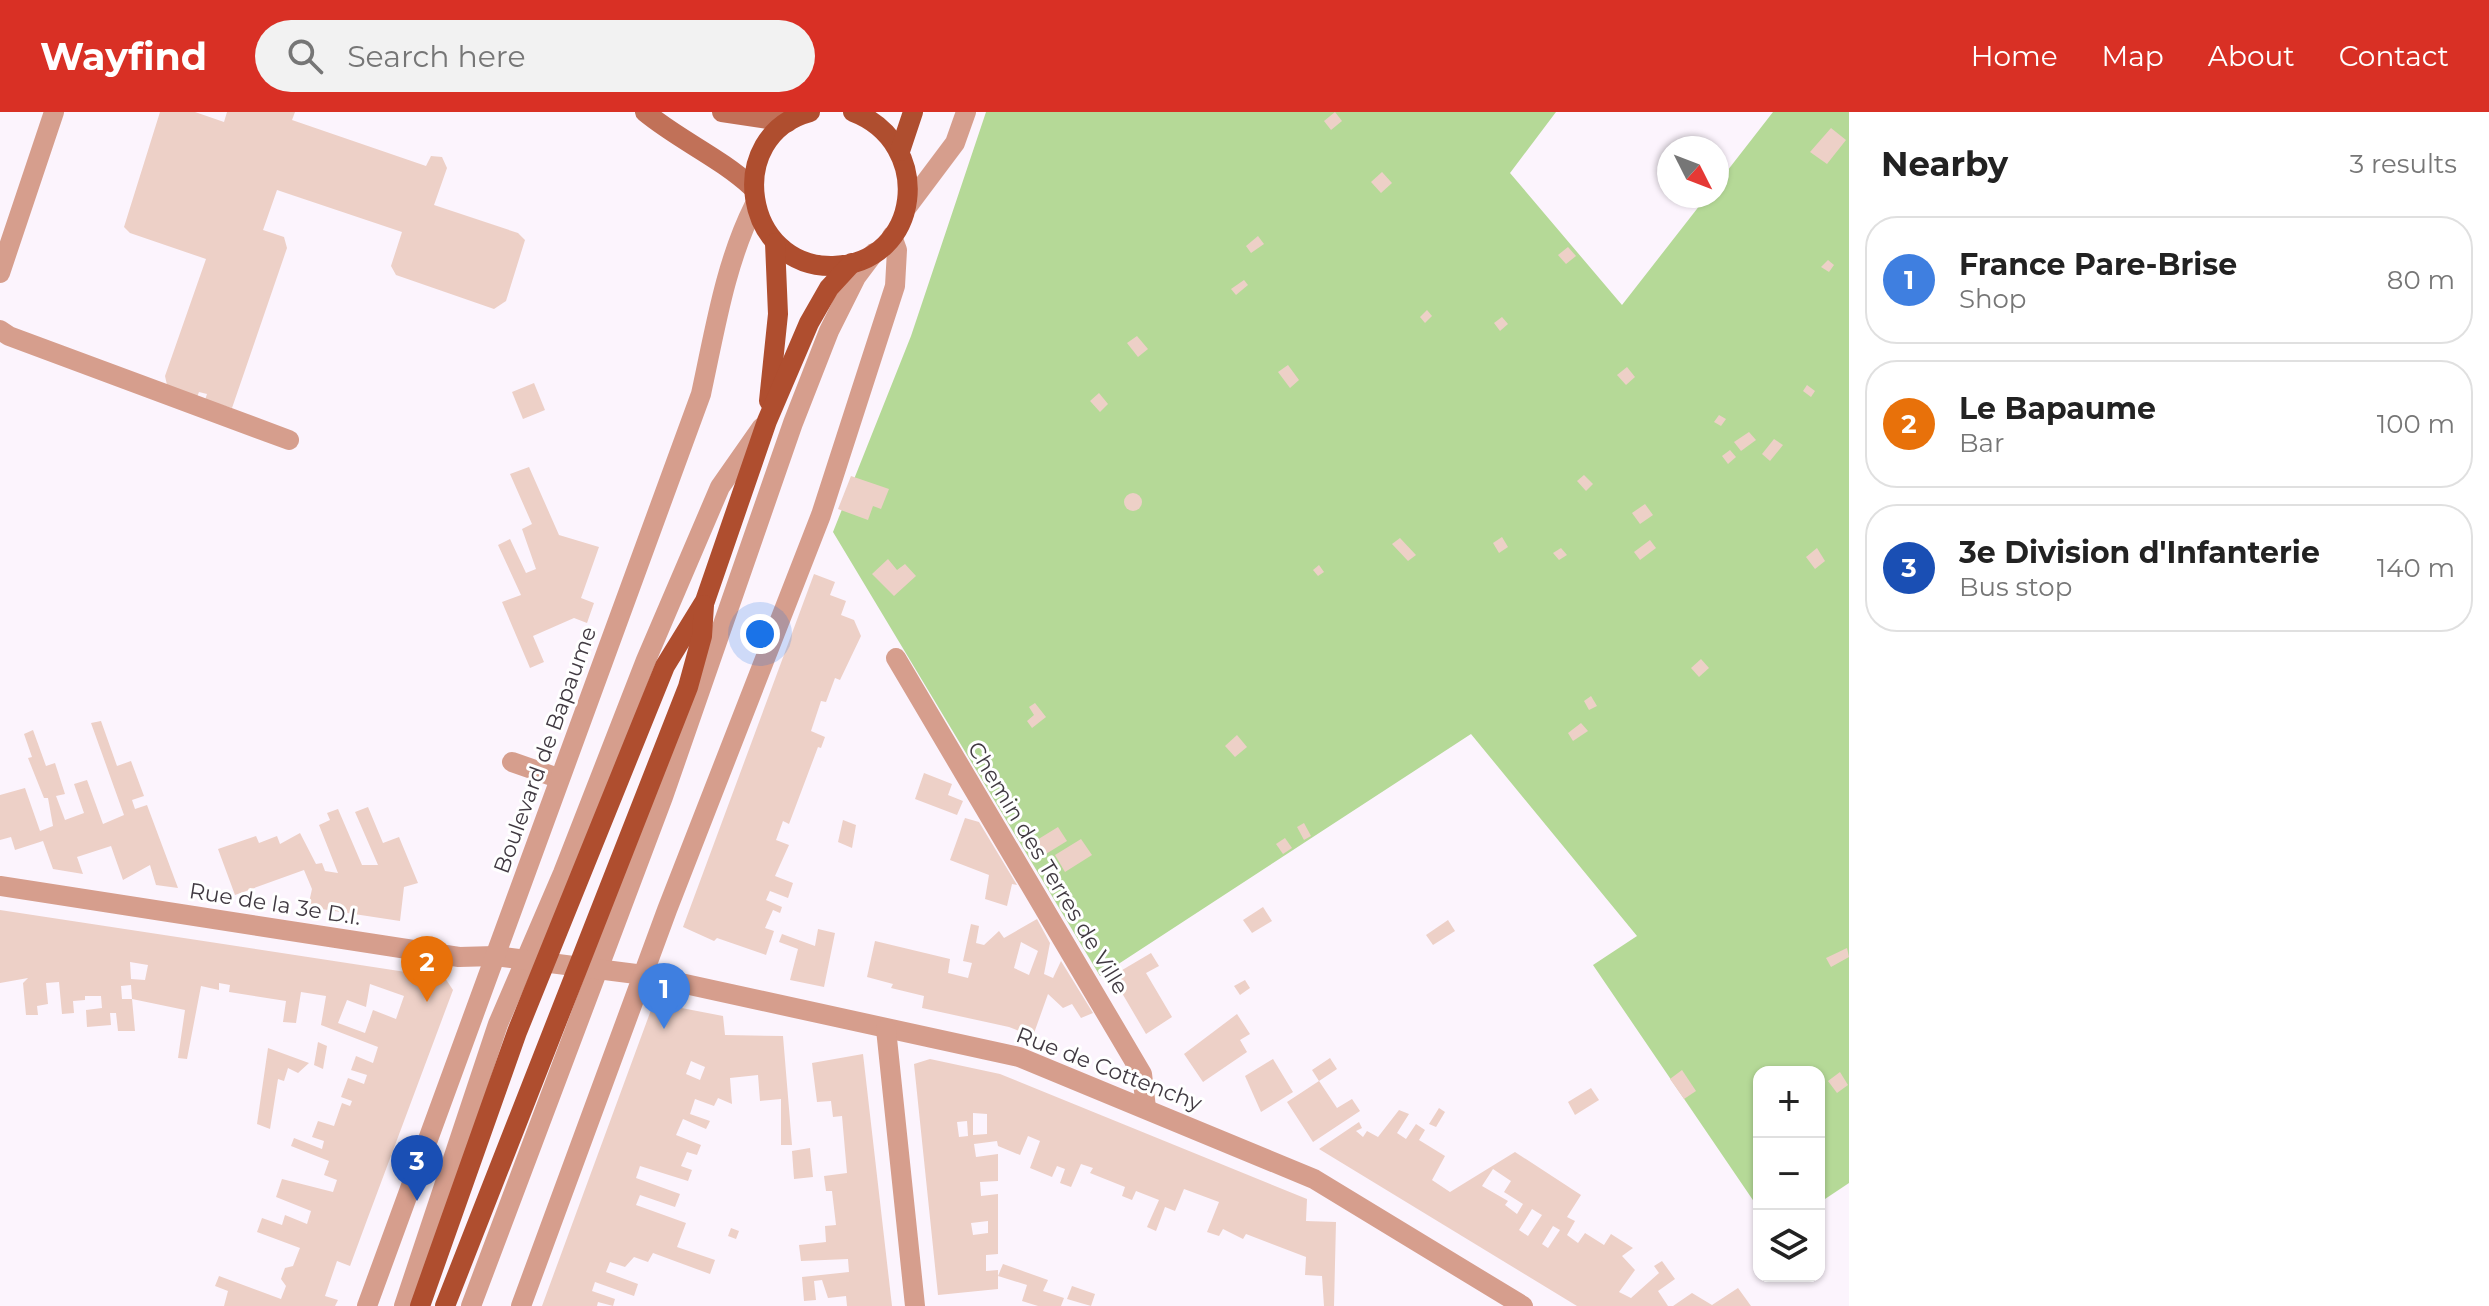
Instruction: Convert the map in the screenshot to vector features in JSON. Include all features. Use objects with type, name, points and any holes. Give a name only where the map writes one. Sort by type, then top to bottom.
[{"type":"main road","points":[[802,115],[762,150],[753,196],[762,226],[775,243],[788,254],[819,265],[852,263],[874,253],[892,236],[907,207],[909,188],[900,151],[875,122],[853,112]]},
{"type":"main road","points":[[900,151],[913,112]]},
{"type":"main road","points":[[767,421],[778,314],[775,243]]},
{"type":"main road","points":[[420,1306],[534,961],[582,879],[665,666],[705,601],[767,421],[809,323],[829,288],[852,263]]},
{"type":"main road","points":[[445,1306],[588,968],[688,687],[702,636],[705,601]]},
{"type":"street","points":[[0,273],[54,112]]},
{"type":"street","points":[[645,112],[669,131],[734,170],[753,196]]},
{"type":"street","points":[[722,112],[802,115]]},
{"type":"street","points":[[907,207],[955,143],[966,112]]},
{"type":"street","name":"Boulevard de Bapaume","points":[[367,1306],[701,394],[726,281],[753,196]]},
{"type":"street","points":[[521,1306],[826,500],[895,286],[897,250],[892,236]]},
{"type":"street","points":[[471,1306],[588,968],[663,797],[793,423],[829,331],[856,277],[874,253]]},
{"type":"street","points":[[0,330],[9,336],[289,440]]},
{"type":"street","points":[[404,1306],[498,1024],[534,961],[720,487],[767,421]]},
{"type":"street","name":"Chemin des Terres de Ville","points":[[896,658],[1142,1074],[1146,1108]]},
{"type":"street","points":[[512,762],[558,778]]},
{"type":"street","name":"Rue de la 3e D.I.","points":[[0,886],[459,957],[495,956],[534,961]]},
{"type":"street","name":"Rue de Cottenchy","points":[[534,961],[644,975],[1019,1057],[1314,1179],[1523,1306]]},
{"type":"street","points":[[886,1029],[915,1306]]},
{"type":"green space","points":[[986,112],[1556,112],[1510,173],[1622,305],[1698,208],[1729,208],[1729,169],[1773,112],[1849,112],[1849,1183],[1825,1199],[1825,1066],[1753,1066],[1753,1200],[1593,965],[1637,936],[1471,734],[1100,976],[833,532],[911,336]]},
{"type":"building","points":[[160,112],[195,112],[224,122],[227,112],[295,112],[292,120],[426,166],[431,156],[442,157],[447,168],[434,205],[518,233],[525,240],[506,301],[494,309],[396,275],[391,266],[402,232],[277,190],[263,230],[284,237],[287,248],[232,408],[205,400],[207,394],[199,392],[197,397],[167,385],[165,376],[206,259],[130,233],[124,227]]},
{"type":"building","points":[[1335,112],[1342,121],[1331,130],[1324,121]]},
{"type":"building","points":[[1831,128],[1846,140],[1827,164],[1810,152]]},
{"type":"building","points":[[1382,172],[1392,183],[1381,193],[1371,182]]},
{"type":"building","points":[[1258,236],[1264,244],[1251,253],[1246,246]]},
{"type":"building","points":[[1568,247],[1576,256],[1566,264],[1558,255]]},
{"type":"building","points":[[1828,260],[1834,265],[1829,272],[1821,267]]},
{"type":"building","points":[[1244,280],[1248,285],[1236,295],[1231,289]]},
{"type":"building","points":[[1427,310],[1432,316],[1425,323],[1420,317]]},
{"type":"building","points":[[1502,317],[1508,324],[1500,331],[1494,323]]},
{"type":"building","points":[[1137,336],[1148,349],[1138,357],[1127,343]]},
{"type":"building","points":[[1288,365],[1299,380],[1290,388],[1278,372]]},
{"type":"building","points":[[1627,367],[1635,377],[1626,385],[1617,375]]},
{"type":"building","points":[[534,383],[545,410],[523,419],[512,392]]},
{"type":"building","points":[[1807,385],[1815,391],[1811,397],[1803,391]]},
{"type":"building","points":[[1099,393],[1108,404],[1100,412],[1090,401]]},
{"type":"building","points":[[1719,415],[1726,419],[1721,426],[1714,422]]},
{"type":"building","points":[[1749,432],[1756,440],[1741,451],[1734,442]]},
{"type":"building","points":[[1774,439],[1783,445],[1770,461],[1762,454]]},
{"type":"building","points":[[1730,450],[1736,457],[1728,464],[1722,456]]},
{"type":"building","points":[[529,467],[559,535],[599,547],[581,598],[594,603],[587,623],[574,618],[533,636],[544,662],[530,668],[502,602],[521,595],[498,545],[510,539],[526,573],[536,569],[522,529],[532,524],[510,474]]},
{"type":"building","points":[[1584,475],[1593,484],[1586,491],[1577,481]]},
{"type":"building","points":[[851,476],[889,489],[881,509],[873,506],[868,520],[838,509]]},
{"type":"building","points":[[1133,493],[1142,502],[1133,511],[1124,502]]},
{"type":"building","points":[[1645,504],[1653,515],[1640,524],[1632,513]]},
{"type":"building","points":[[1502,537],[1508,547],[1499,553],[1493,543]]},
{"type":"building","points":[[1400,538],[1416,555],[1408,561],[1392,544]]},
{"type":"building","points":[[1650,540],[1656,548],[1640,560],[1634,552]]},
{"type":"building","points":[[1561,548],[1567,555],[1559,560],[1553,553]]},
{"type":"building","points":[[1817,548],[1825,561],[1815,569],[1806,557]]},
{"type":"building","points":[[888,559],[897,570],[905,564],[916,576],[894,596],[872,574]]},
{"type":"building","points":[[1319,565],[1324,572],[1318,576],[1313,570]]},
{"type":"building","points":[[814,574],[835,582],[830,595],[846,601],[841,615],[854,620],[861,636],[840,680],[835,678],[826,702],[821,701],[811,731],[825,737],[821,748],[818,747],[789,824],[783,821],[776,840],[789,845],[775,876],[793,883],[788,898],[770,891],[766,900],[782,907],[780,913],[773,910],[765,928],[774,931],[766,955],[717,938],[714,941],[683,927]]},
{"type":"building","points":[[1701,659],[1709,668],[1699,677],[1691,668]]},
{"type":"building","points":[[1591,696],[1597,706],[1589,710],[1584,701]]},
{"type":"building","points":[[1035,703],[1046,717],[1032,728],[1027,721],[1034,715],[1029,707]]},
{"type":"building","points":[[101,721],[117,766],[131,761],[144,796],[132,800],[135,809],[147,805],[178,888],[156,885],[150,865],[123,880],[111,846],[77,857],[83,874],[53,869],[43,841],[15,850],[11,837],[0,840],[0,795],[25,788],[40,831],[53,826],[48,798],[44,798],[28,758],[32,757],[24,734],[33,730],[46,766],[55,763],[65,794],[56,796],[65,820],[84,813],[74,784],[87,780],[103,824],[124,815],[91,723]]},
{"type":"building","points":[[1581,723],[1588,731],[1573,741],[1568,733]]},
{"type":"building","points":[[1237,735],[1247,747],[1235,757],[1225,746]]},
{"type":"building","points":[[924,773],[952,784],[948,795],[963,801],[957,815],[915,799]]},
{"type":"building","points":[[368,807],[383,843],[399,837],[418,883],[404,887],[400,921],[308,907],[312,889],[304,870],[235,895],[218,849],[256,836],[259,843],[277,836],[280,844],[300,833],[316,864],[322,863],[325,871],[338,873],[319,825],[330,820],[327,813],[338,809],[362,865],[378,865],[355,812]]},
{"type":"building","points":[[965,818],[979,822],[1017,885],[1012,884],[1007,906],[985,899],[989,875],[950,860]]},
{"type":"building","points":[[843,820],[856,825],[852,848],[838,842]]},
{"type":"building","points":[[1304,823],[1311,836],[1304,840],[1297,827]]},
{"type":"building","points":[[1058,827],[1067,841],[1041,857],[1032,843]]},
{"type":"building","points":[[1285,838],[1292,848],[1283,854],[1276,844]]},
{"type":"building","points":[[1081,839],[1092,855],[1065,872],[1055,855]]},
{"type":"building","points":[[1263,907],[1272,921],[1252,933],[1243,920]]},
{"type":"building","points":[[0,910],[445,978],[453,990],[350,1266],[337,1261],[325,1296],[338,1300],[335,1306],[224,1306],[228,1291],[215,1286],[219,1276],[281,1299],[286,1286],[281,1279],[285,1268],[293,1266],[300,1248],[257,1232],[262,1218],[282,1225],[285,1215],[307,1224],[311,1211],[276,1197],[282,1179],[333,1192],[337,1180],[324,1175],[329,1161],[291,1146],[294,1138],[322,1149],[324,1141],[312,1137],[318,1121],[334,1126],[342,1103],[350,1106],[352,1101],[341,1097],[348,1078],[364,1084],[367,1075],[351,1070],[356,1056],[373,1063],[378,1047],[321,1025],[326,996],[301,992],[296,1023],[283,1022],[286,1001],[229,992],[230,985],[219,983],[219,990],[201,986],[187,1059],[178,1058],[185,1010],[132,999],[135,1031],[118,1031],[116,1013],[110,1013],[111,1025],[87,1027],[86,1010],[102,1008],[101,996],[85,996],[85,1000],[73,1001],[74,1013],[62,1014],[59,982],[46,983],[48,1004],[37,1006],[38,1015],[26,1015],[23,983],[28,978],[0,983]],"holes":[[[130,962],[148,965],[145,980],[131,979]],[[370,984],[404,996],[396,1019],[373,1010],[365,1033],[338,1023],[347,1000],[366,1007]],[[131,985],[132,999],[122,999],[121,986]]]},
{"type":"building","points":[[1037,919],[1050,943],[1044,974],[1053,978],[1061,961],[1093,1013],[1081,1018],[1072,1004],[1063,1008],[1048,994],[1033,1036],[1009,1027],[922,1008],[924,996],[891,988],[893,984],[867,977],[875,941],[950,959],[948,973],[968,978],[972,963],[963,961],[971,924],[979,926],[976,943],[984,945],[999,931],[1004,938]],"holes":[[[1021,942],[1038,951],[1029,975],[1014,968]]]},
{"type":"building","points":[[1448,920],[1455,931],[1433,945],[1426,935]]},
{"type":"building","points":[[818,929],[835,933],[824,987],[790,980],[798,949],[779,942],[782,934],[815,946]]},
{"type":"building","points":[[1847,948],[1849,957],[1831,967],[1826,958]]},
{"type":"building","points":[[1151,953],[1159,966],[1146,973],[1172,1017],[1146,1034],[1112,976]]},
{"type":"building","points":[[1245,980],[1250,988],[1240,995],[1234,986]]},
{"type":"building","points":[[666,1005],[723,1016],[725,1035],[783,1036],[792,1145],[781,1145],[781,1099],[760,1101],[758,1075],[730,1078],[732,1104],[718,1098],[714,1106],[695,1099],[690,1114],[710,1121],[706,1129],[683,1119],[676,1135],[701,1145],[697,1155],[687,1152],[681,1166],[692,1170],[688,1181],[640,1166],[636,1178],[680,1194],[675,1207],[640,1195],[636,1205],[686,1223],[677,1247],[715,1260],[710,1274],[653,1253],[648,1262],[634,1257],[625,1267],[610,1262],[606,1272],[638,1284],[634,1296],[595,1282],[592,1291],[615,1299],[613,1306],[598,1302],[597,1306],[542,1306],[651,1010]],"holes":[[[691,1061],[705,1067],[700,1080],[686,1074]]]},
{"type":"building","points":[[1237,1014],[1250,1034],[1240,1040],[1247,1052],[1203,1082],[1184,1054]]},
{"type":"building","points":[[318,1042],[327,1046],[323,1069],[314,1065]]},
{"type":"building","points":[[268,1048],[309,1063],[298,1073],[288,1068],[284,1081],[278,1079],[270,1129],[257,1124]]},
{"type":"building","points":[[863,1054],[892,1306],[847,1306],[846,1296],[828,1298],[822,1280],[814,1281],[816,1300],[804,1301],[802,1277],[849,1272],[848,1259],[801,1261],[799,1245],[826,1242],[825,1226],[836,1225],[832,1191],[826,1191],[824,1176],[847,1173],[842,1116],[833,1117],[831,1101],[817,1102],[812,1063]]},
{"type":"building","points":[[1330,1058],[1337,1069],[1319,1081],[1312,1070]]},
{"type":"building","points":[[930,1059],[1000,1074],[1307,1199],[1306,1221],[1336,1222],[1334,1306],[1324,1306],[1322,1276],[1305,1275],[1306,1257],[1246,1234],[1243,1239],[1223,1229],[1219,1236],[1207,1232],[1219,1202],[1184,1189],[1175,1211],[1165,1207],[1156,1231],[1147,1227],[1159,1200],[1136,1191],[1132,1200],[1122,1196],[1125,1187],[1090,1173],[1093,1168],[1081,1164],[1071,1187],[1060,1183],[1065,1169],[1057,1166],[1052,1177],[1030,1168],[1040,1141],[1028,1136],[1020,1155],[998,1146],[997,1141],[974,1144],[976,1157],[998,1154],[998,1181],[980,1182],[981,1196],[998,1194],[998,1254],[986,1255],[986,1271],[998,1270],[998,1289],[938,1295],[914,1064]],"holes":[[[973,1113],[987,1114],[987,1134],[973,1135]],[[967,1121],[968,1136],[959,1137],[957,1122]],[[988,1221],[988,1233],[973,1235],[971,1223]]]},
{"type":"building","points":[[1273,1059],[1293,1092],[1261,1112],[1245,1076]]},
{"type":"building","points":[[1682,1070],[1696,1091],[1684,1099],[1670,1079]]},
{"type":"building","points":[[1840,1072],[1848,1085],[1837,1093],[1828,1081]]},
{"type":"building","points":[[1319,1081],[1337,1108],[1352,1099],[1360,1111],[1313,1142],[1287,1102]]},
{"type":"building","points":[[1591,1088],[1599,1100],[1575,1115],[1568,1102]]},
{"type":"building","points":[[1439,1108],[1445,1112],[1436,1127],[1429,1124]]},
{"type":"building","points":[[1399,1110],[1409,1114],[1397,1133],[1406,1139],[1416,1124],[1425,1130],[1419,1140],[1445,1156],[1432,1180],[1450,1192],[1515,1152],[1581,1195],[1567,1217],[1575,1221],[1567,1235],[1578,1243],[1585,1233],[1604,1245],[1611,1234],[1633,1248],[1622,1256],[1635,1270],[1619,1292],[1631,1298],[1659,1273],[1654,1266],[1662,1261],[1675,1279],[1658,1291],[1668,1306],[1577,1306],[1319,1149],[1359,1122],[1362,1128],[1356,1131],[1363,1137],[1367,1131],[1378,1137]],"holes":[[[1493,1169],[1511,1181],[1504,1192],[1523,1204],[1517,1214],[1505,1205],[1508,1201],[1482,1186]],[[1532,1209],[1542,1215],[1528,1236],[1519,1230]],[[1553,1226],[1560,1230],[1548,1248],[1542,1244]]]},
{"type":"building","points":[[810,1148],[813,1177],[794,1179],[792,1151]]},
{"type":"building","points":[[731,1228],[739,1231],[736,1239],[728,1236]]},
{"type":"building","points":[[1003,1264],[1048,1280],[1043,1291],[1064,1298],[1061,1306],[1038,1306],[1022,1301],[1027,1285],[998,1276]]},
{"type":"building","points":[[1072,1286],[1095,1294],[1091,1306],[1067,1299]]},
{"type":"building","points":[[1738,1288],[1751,1306],[1673,1306],[1692,1293],[1712,1305]]},
{"type":"place","name":"Le Bapaume","points":[[427,1002]]},
{"type":"place","name":"France Pare-Brise","points":[[664,1029]]},
{"type":"place","name":"3e Division d'Infanterie","points":[[417,1201]]}]
